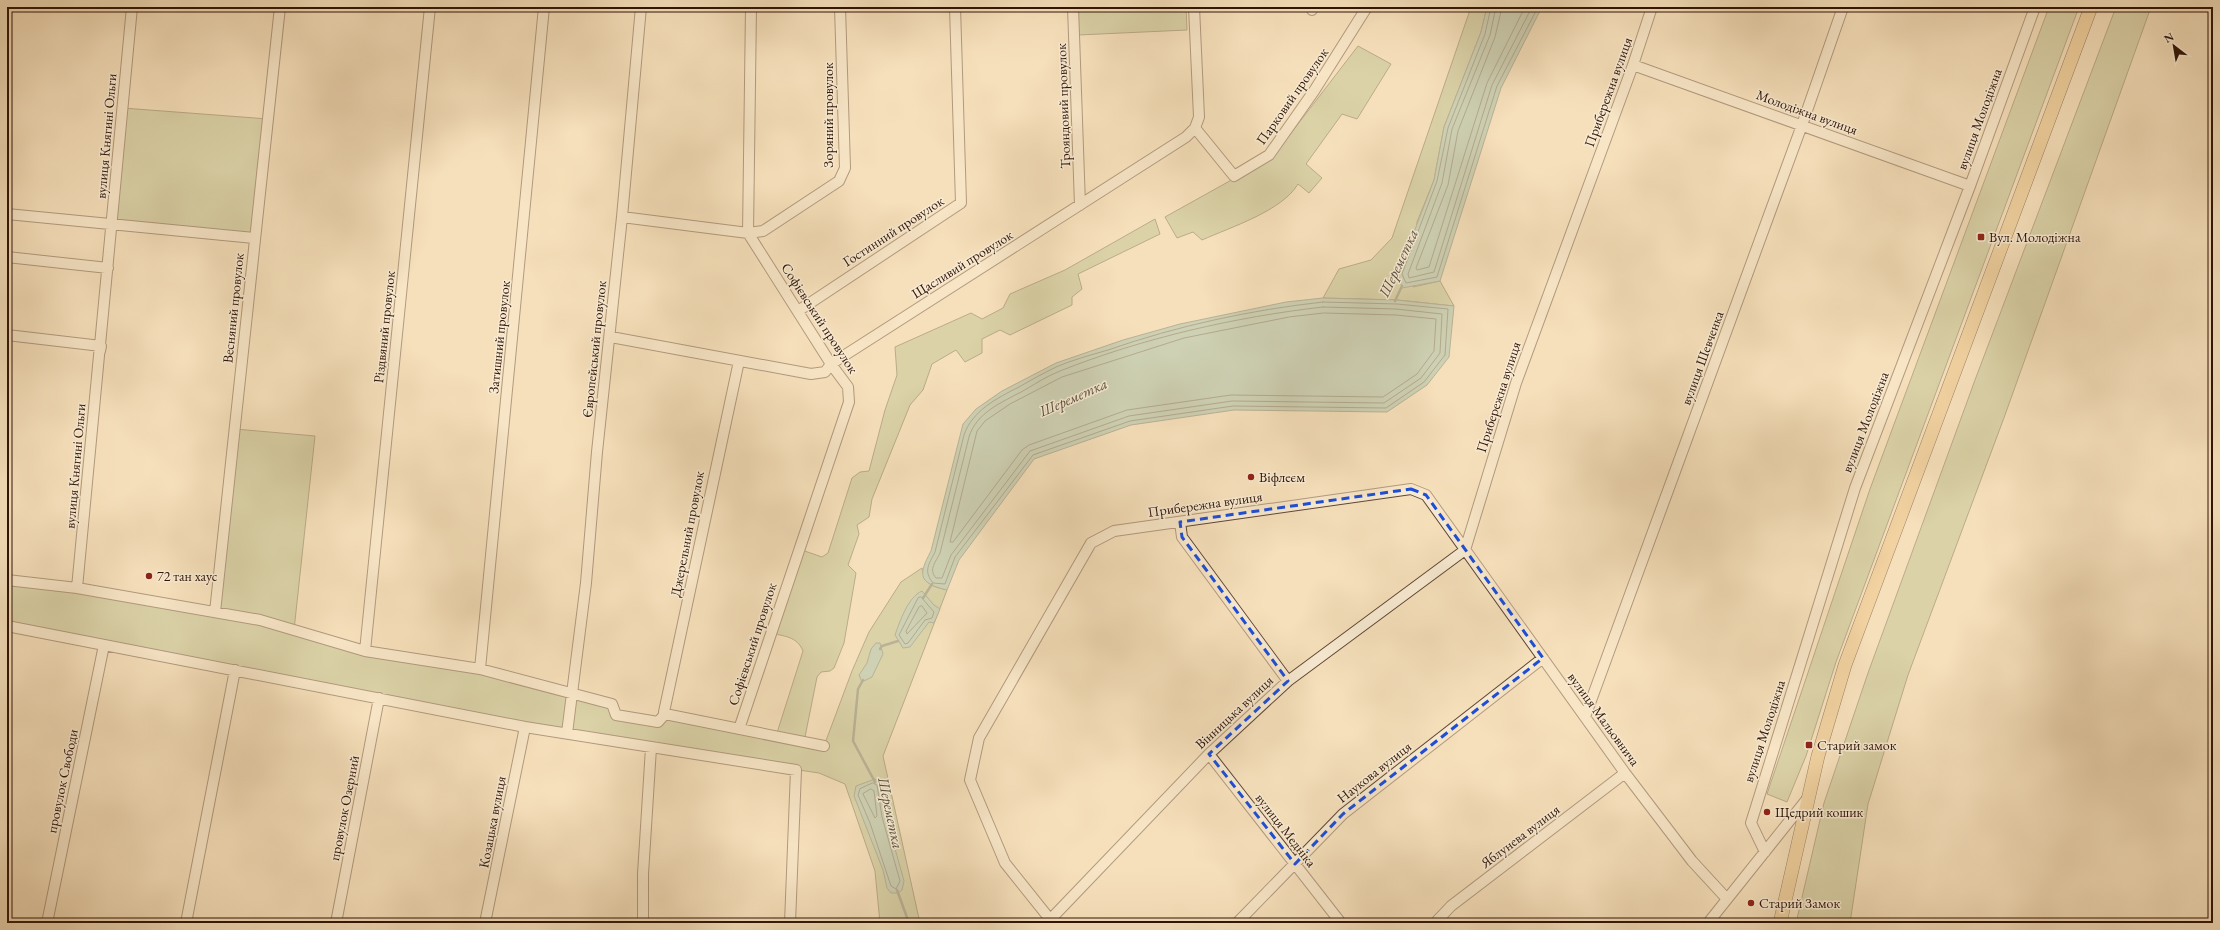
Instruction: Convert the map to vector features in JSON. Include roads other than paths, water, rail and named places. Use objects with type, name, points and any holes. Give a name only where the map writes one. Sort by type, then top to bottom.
[{"type":"main road","points":[[1780,923],[1808,799],[1845,665],[2091,7]]},
{"type":"street","name":"вулиця Княгині Ольги","points":[[78,588],[132,7]]},
{"type":"street","name":"Весняний провулок","points":[[215,612],[280,7]]},
{"type":"street","name":"Різдвяний провулок","points":[[366,651],[430,7]]},
{"type":"street","name":"Затишний провулок","points":[[480,669],[544,7]]},
{"type":"street","name":"Європейський провулок","points":[[567,733],[586,583],[597,452],[611,337],[641,7]]},
{"type":"street","points":[[748,233],[751,7]]},
{"type":"street","name":"Зоряний провулок","points":[[622,217],[748,233],[763,231],[839,181],[845,168],[840,7]]},
{"type":"street","name":"Гостинний провулок","points":[[798,311],[961,203],[955,7]]},
{"type":"street","name":"Трояндовий провулок","points":[[1073,7],[1080,205]]},
{"type":"street","points":[[1194,7],[1199,117],[1195,128]]},
{"type":"street","name":"Парковий провулок","points":[[1195,128],[1234,176],[1270,155],[1314,91],[1367,7]]},
{"type":"street","name":"Прибережна вулиця","points":[[1465,550],[1516,383],[1633,65],[1652,7]]},
{"type":"street","name":"вулиця Шевченка","points":[[1585,717],[1802,125],[1843,7]]},
{"type":"street","name":"вулиця Молодіжна","points":[[1768,849],[1751,823],[1855,488],[1970,186],[2035,7]]},
{"type":"street","name":"Молодіжна вулиця","points":[[1633,65],[1970,186]]},
{"type":"street","name":"Щасливий провулок","points":[[611,337],[811,374],[825,372],[831,364],[1186,138],[1195,128]]},
{"type":"street","points":[[7,214],[254,238]]},
{"type":"street","name":"Софієвський провулок","points":[[739,729],[849,402],[848,387],[831,364],[748,233]]},
{"type":"street","points":[[7,258],[108,268]]},
{"type":"street","points":[[7,335],[101,346]]},
{"type":"street","name":"Джерельний провулок","points":[[664,712],[739,360]]},
{"type":"street","name":"Прибережна вулиця","points":[[1050,922],[1005,863],[970,780],[979,738],[1091,542],[1114,531],[1411,489],[1426,495],[1465,550]]},
{"type":"street","points":[[1180,522],[1182,537],[1288,681]]},
{"type":"street","name":"вулиця Мальовнича","points":[[1465,550],[1625,773],[1692,861],[1727,899]]},
{"type":"street","name":"Вінницька вулиця","points":[[1050,922],[1209,754],[1288,681],[1465,550]]},
{"type":"street","points":[[7,580],[78,588],[260,620],[366,651],[480,669],[572,693],[612,704],[616,715],[658,722],[665,714],[824,746]]},
{"type":"street","points":[[7,626],[525,727],[796,770],[790,923]]},
{"type":"street","name":"провулок Свободи","points":[[47,923],[104,645]]},
{"type":"street","name":"Наукова вулиця","points":[[1237,923],[1343,814],[1543,658]]},
{"type":"street","points":[[186,923],[235,670]]},
{"type":"street","name":"провулок Озерний","points":[[336,923],[379,698]]},
{"type":"street","name":"Козацька вулиця","points":[[486,923],[525,727]]},
{"type":"street","points":[[643,923],[643,874],[651,748]]},
{"type":"street","name":"вулиця Медніка","points":[[1209,754],[1341,923]]},
{"type":"street","name":"Яблунева вулиця","points":[[1435,923],[1451,906],[1625,773]]},
{"type":"street","points":[[1708,923],[1808,799]]},
{"type":"water","points":[[1487,7],[1542,7],[1501,88],[1440,281],[1402,288],[1398,274],[1434,180],[1444,127],[1481,32]]},
{"type":"water","points":[[1323,298],[1397,300],[1454,306],[1449,357],[1427,385],[1387,412],[1234,410],[1131,425],[1034,459],[959,560],[947,590],[930,584],[923,577],[924,566],[931,551],[963,424],[976,409],[1002,391],[1056,363],[1123,340],[1180,324],[1286,302]]},
{"type":"water","points":[[922,591],[934,605],[940,609],[934,623],[929,622],[910,647],[903,648],[895,635],[909,604],[917,594]]},
{"type":"water","points":[[876,643],[880,643],[883,654],[872,677],[862,682],[859,675],[867,663],[871,649]]},
{"type":"water","points":[[875,779],[881,782],[886,816],[904,881],[902,890],[898,893],[891,893],[887,888],[883,870],[854,796],[856,786]]},
{"type":"waterway","name":"Шереметка","points":[[1395,301],[1402,286]]},
{"type":"waterway","name":"Шереметка","points":[[923,598],[932,584]]},
{"type":"waterway","name":"Шереметка","points":[[880,649],[882,646],[898,641]]},
{"type":"waterway","name":"Шереметка","points":[[863,680],[858,689],[853,741],[875,782]]},
{"type":"waterway","name":"Шереметка","points":[[897,890],[909,923]]},
{"type":"place","name":"Вул. Молодіжна","points":[[1981,237]]},
{"type":"place","name":"Віфлеєм","points":[[1251,477]]},
{"type":"place","name":"72 тан хаус","points":[[149,576]]},
{"type":"place","name":"Старий замок","points":[[1809,745]]},
{"type":"place","name":"Щедрий кошик","points":[[1767,812]]},
{"type":"place","name":"Старий Замок","points":[[1751,903]]}]
